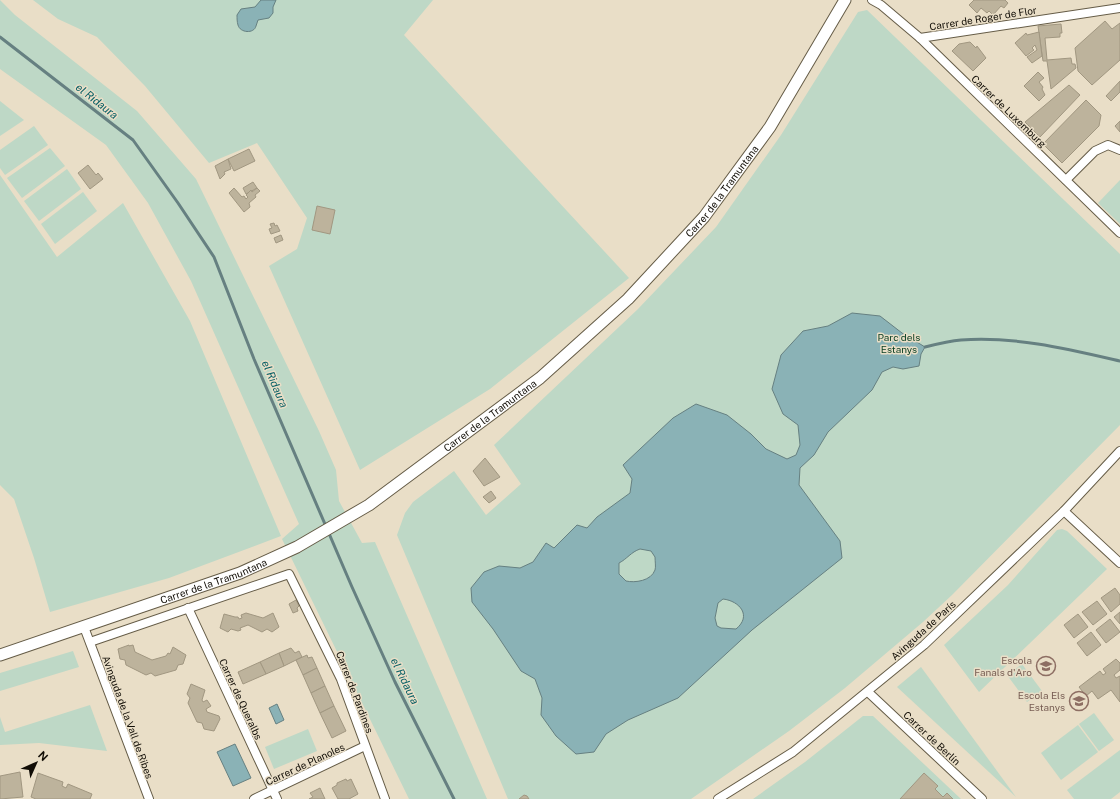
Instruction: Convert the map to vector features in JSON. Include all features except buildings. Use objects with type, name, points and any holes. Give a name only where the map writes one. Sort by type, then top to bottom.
[{"type":"main road","name":"Carrer de la Tramuntana","points":[[0,655],[240,573],[298,547],[369,505],[540,378],[628,299],[704,217],[770,127],[846,1]]},
{"type":"street","name":"Carrer de Luxemburg","points":[[872,0],[880,2],[920,38],[1120,234]]},
{"type":"street","name":"Carrer de Roger de Flor","points":[[920,38],[1120,8]]},
{"type":"street","points":[[1066,180],[1095,151],[1108,145],[1120,150]]},
{"type":"street","name":"Avinguda de París","points":[[718,799],[793,752],[868,692],[924,644],[1064,511],[1120,451]]},
{"type":"street","points":[[1064,511],[1120,564]]},
{"type":"street","name":"Carrer de Pardines","points":[[188,608],[289,574],[341,679],[385,799]]},
{"type":"street","points":[[90,642],[188,608]]},
{"type":"street","name":"Carrer de Queralbs","points":[[188,608],[277,799]]},
{"type":"street","name":"Avinguda de la Vall de Ribes","points":[[84,627],[149,799]]},
{"type":"street","name":"Carrer de Berlín","points":[[868,692],[982,799]]},
{"type":"street","name":"Carrer de Planoles","points":[[254,799],[365,746]]},
{"type":"green space","points":[[0,0],[15,15],[137,111],[196,179],[319,431],[336,470],[339,501],[362,543],[375,542],[487,799],[409,799],[282,539],[299,524],[191,281],[148,203],[106,145],[0,69]]},
{"type":"green space","points":[[33,0],[433,0],[404,35],[629,278],[490,389],[360,470],[269,266],[297,249],[307,218],[257,143],[209,163],[145,86],[97,37],[58,19]]},
{"type":"green space","name":"Parc dels Estanys","points":[[867,10],[1120,254],[1120,425],[952,595],[923,622],[845,688],[789,731],[691,799],[508,799],[397,535],[405,513],[413,502],[454,471],[486,515],[521,484],[494,445],[638,309],[716,227],[781,135],[858,12]]},
{"type":"green space","points":[[0,101],[24,120],[0,136]]},
{"type":"green space","points":[[34,126],[48,145],[5,175],[0,168],[0,150]]},
{"type":"green space","points":[[50,148],[65,166],[22,198],[7,178]]},
{"type":"green space","points":[[67,169],[81,189],[39,221],[24,201]]},
{"type":"green space","points":[[0,175],[57,257],[123,203],[190,321],[281,536],[169,578],[50,612],[14,499],[0,485]]},
{"type":"green space","points":[[1120,180],[1120,224],[1098,203]]},
{"type":"green space","points":[[83,192],[97,211],[55,244],[41,224]]},
{"type":"green space","points":[[1062,529],[1067,531],[1107,569],[979,692],[944,645],[1008,585],[1057,530]]},
{"type":"green space","points":[[73,651],[79,667],[0,691],[0,673]]},
{"type":"green space","points":[[1022,664],[1042,691],[1027,702],[1007,675]]},
{"type":"green space","points":[[921,667],[1016,797],[897,687]]},
{"type":"green space","points":[[90,705],[107,751],[39,743],[0,745],[0,717],[5,732]]},
{"type":"green space","points":[[1094,713],[1114,740],[1099,751],[1079,724]]},
{"type":"green space","points":[[863,716],[873,716],[961,799],[753,799],[805,762]]},
{"type":"green space","points":[[1078,725],[1098,752],[1061,780],[1041,753]]},
{"type":"green space","points":[[308,729],[317,751],[274,769],[265,747]]},
{"type":"green space","points":[[1120,750],[1120,792],[1111,799],[1074,799],[1067,790]]},
{"type":"water","points":[[261,0],[276,0],[273,7],[273,13],[269,18],[258,20],[255,29],[247,32],[241,30],[238,25],[237,15],[241,9],[255,7]]},
{"type":"water","points":[[852,313],[880,316],[902,333],[925,347],[921,354],[919,366],[903,369],[893,367],[882,372],[872,390],[828,432],[814,455],[800,468],[799,485],[840,541],[842,558],[752,630],[678,698],[628,720],[606,734],[594,752],[576,754],[556,736],[541,715],[542,698],[535,679],[521,671],[493,629],[472,602],[471,588],[484,572],[499,566],[520,568],[533,562],[546,543],[554,548],[577,525],[587,528],[597,517],[630,493],[632,479],[623,465],[673,418],[696,404],[727,415],[751,434],[766,449],[787,459],[796,455],[800,445],[798,425],[783,414],[772,389],[781,355],[803,331],[828,326]],"holes":[[[640,549],[651,551],[655,557],[655,570],[653,574],[646,579],[634,582],[626,581],[619,574],[619,563]],[[723,599],[729,600],[739,606],[742,610],[743,619],[741,624],[736,629],[721,628],[717,626],[715,618],[718,603]]]},
{"type":"water","points":[[277,704],[284,720],[276,724],[269,708]]},
{"type":"water","points":[[235,744],[251,778],[233,786],[217,752]]},
{"type":"waterway","name":"el Ridaura","points":[[0,37],[133,140],[214,257],[254,359],[352,587],[395,682],[454,799]]},
{"type":"waterway","points":[[925,347],[961,340],[1001,340],[1041,344],[1120,361]]},
{"type":"place","name":"Escola Fanals d'Aro","points":[[1046,666]]},
{"type":"place","name":"Escola Els Estanys","points":[[1079,701]]}]
